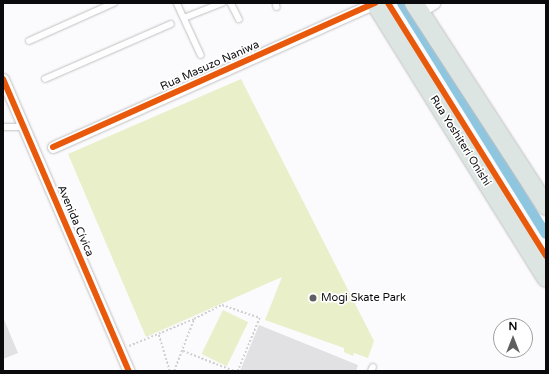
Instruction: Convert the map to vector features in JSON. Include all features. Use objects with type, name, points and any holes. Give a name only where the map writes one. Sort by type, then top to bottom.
[{"type":"main road","name":"Rua Yoshiteri Onishi","points":[[375,3],[546,278]]},
{"type":"main road","points":[[423,6],[546,206]]},
{"type":"street","name":"Rua Masuzo Naniwa","points":[[53,147],[375,3]]},
{"type":"street","name":"Avenida Cívica","points":[[3,79],[129,371]]},
{"type":"lane","points":[[29,41],[114,3]]},
{"type":"lane","points":[[178,3],[201,55]]},
{"type":"lane","points":[[184,18],[222,3]]},
{"type":"lane","points":[[231,3],[239,19]]},
{"type":"lane","points":[[44,79],[171,24]]},
{"type":"lane","points":[[3,127],[23,127]]},
{"type":"path","points":[[120,350],[194,319],[222,305],[260,318],[238,371]]},
{"type":"path","points":[[174,371],[183,351],[194,319]]},
{"type":"path","points":[[159,334],[170,371]]},
{"type":"path","points":[[183,351],[234,371]]},
{"type":"green space","points":[[241,79],[374,341],[368,358],[354,353],[353,356],[344,352],[344,348],[265,320],[282,277],[146,337],[68,154]]},
{"type":"green space","points":[[223,310],[248,322],[227,366],[202,354]]},
{"type":"building","points":[[3,317],[18,353],[3,359]]},
{"type":"building","points":[[259,325],[358,365],[356,371],[240,371]]},
{"type":"waterway","points":[[402,3],[546,234]]},
{"type":"cycle path","points":[[53,147],[375,3]]},
{"type":"cycle path","points":[[388,3],[546,256]]},
{"type":"cycle path","points":[[3,79],[129,371]]},
{"type":"place","name":"Mogi Skate Park","points":[[313,298]]}]
